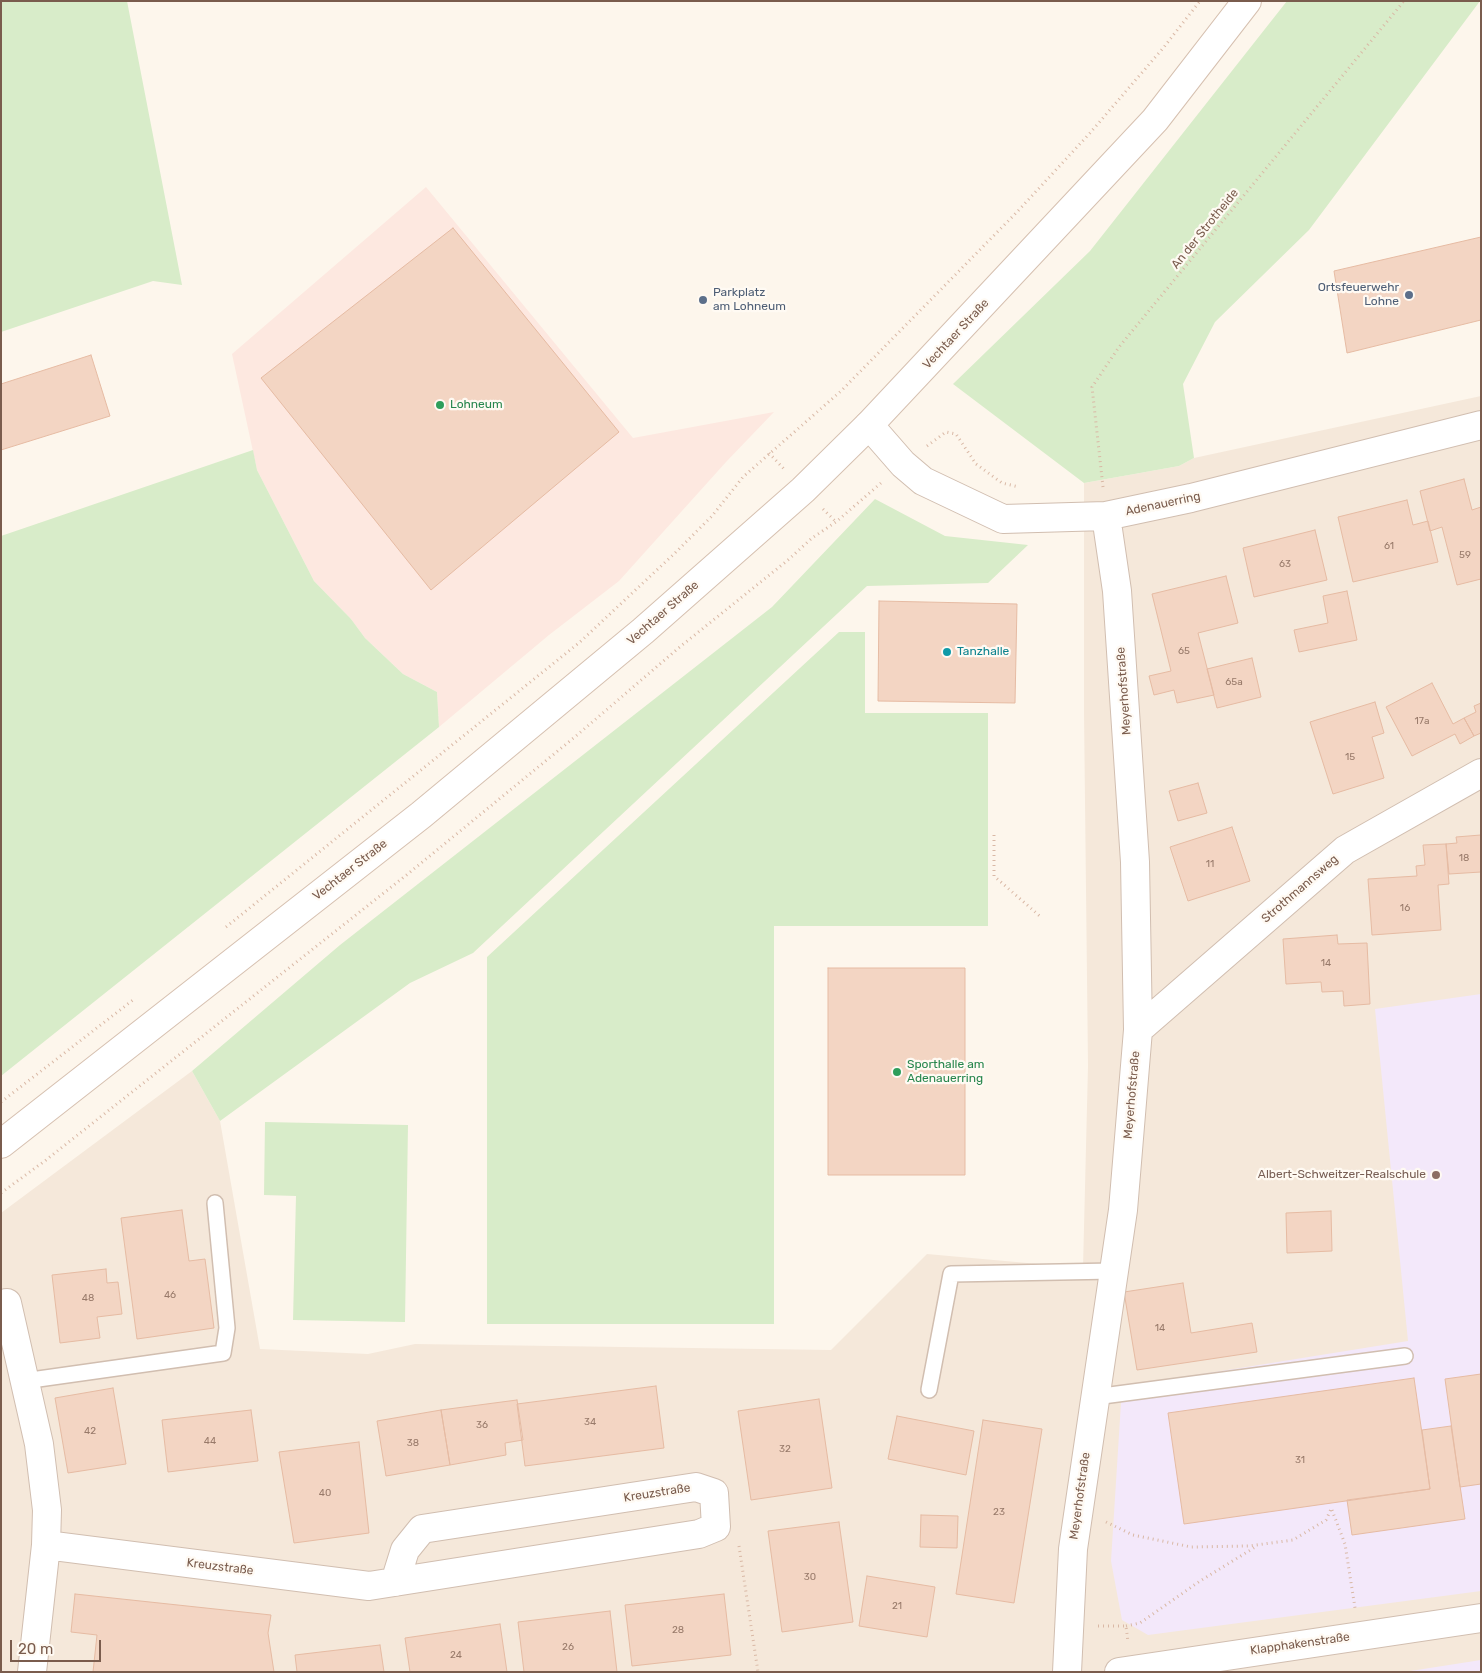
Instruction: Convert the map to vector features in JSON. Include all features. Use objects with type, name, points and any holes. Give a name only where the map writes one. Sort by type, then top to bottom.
[{"type":"street","name":"Vechtaer Straße","points":[[1,1144],[421,815],[635,638],[802,490],[869,425],[1155,120],[1247,1]]},
{"type":"street","name":"Adenauerring","points":[[869,425],[902,464],[923,481],[1003,519],[1105,505],[1191,498],[1481,425]]},
{"type":"street","name":"Meyerhofstraße","points":[[1067,1672],[1073,1549],[1122,1210],[1138,1030],[1135,862],[1117,591],[1105,505]]},
{"type":"street","name":"Strothmannsweg","points":[[1138,1030],[1345,850],[1481,773]]},
{"type":"street","points":[[7,1304],[39,1444],[47,1510],[46,1544],[32,1672]]},
{"type":"street","name":"Kreuzstraße","points":[[46,1544],[369,1586],[395,1582],[699,1534],[716,1527],[714,1493],[696,1487],[422,1529],[404,1550],[395,1582]]},
{"type":"street","name":"Klapphakenstraße","points":[[1126,1671],[1481,1618]]},
{"type":"lane","points":[[24,1381],[223,1353],[227,1328],[215,1203]]},
{"type":"lane","points":[[929,1390],[951,1274],[1114,1271]]},
{"type":"lane","points":[[1095,1397],[1406,1356]]},
{"type":"path","points":[[220,932],[580,642],[674,553],[712,516],[743,477],[841,391],[1017,212],[1090,133],[1164,47],[1200,1]]},
{"type":"path","name":"An der Strotheide","points":[[1105,505],[1092,387],[1119,347],[1404,1]]},
{"type":"path","points":[[1,1193],[46,1160],[417,866],[576,736],[681,646],[788,560],[812,538],[836,522],[902,464],[946,432],[956,434],[976,464],[1002,483],[1020,487]]},
{"type":"path","points":[[994,835],[994,876],[1042,918]]},
{"type":"path","points":[[1,1102],[135,998]]},
{"type":"path","points":[[1078,1510],[1133,1535],[1191,1547],[1249,1546],[1293,1540],[1326,1520],[1331,1509],[1345,1544],[1360,1635]]},
{"type":"path","points":[[716,1527],[738,1535],[758,1672]]},
{"type":"path","points":[[1069,1626],[1126,1626],[1140,1623],[1200,1581],[1260,1544]]},
{"type":"path","points":[[1126,1626],[1126,1671]]},
{"type":"shaded area","points":[[426,187],[633,438],[774,412],[726,462],[619,581],[549,635],[439,727],[437,692],[403,674],[365,638],[351,619],[314,581],[257,470],[232,354]]},
{"type":"shaded area","points":[[1481,396],[1481,1672],[1,1672],[1,1213],[192,1071],[220,1121],[260,1349],[368,1354],[415,1344],[831,1350],[927,1254],[1083,1268],[1088,1066],[1084,713],[1084,483],[1179,466],[1194,458]]},
{"type":"shaded area","name":"Albert-Schweitzer-Realschule","points":[[1481,994],[1481,1591],[1148,1635],[1122,1620],[1111,1561],[1122,1387],[1408,1341],[1375,1009]]},
{"type":"shaded area","points":[[1481,1660],[1481,1672],[1404,1672]]},
{"type":"green space","points":[[1,1],[127,1],[182,285],[153,281],[1,332]]},
{"type":"green space","points":[[1287,1],[1480,1],[1309,230],[1215,322],[1183,384],[1194,458],[1179,466],[1084,483],[953,384],[1090,251]]},
{"type":"green space","points":[[253,450],[257,470],[314,581],[351,619],[365,638],[403,674],[437,692],[439,727],[1,1076],[1,536]]},
{"type":"green space","points":[[875,499],[945,536],[1028,545],[988,583],[867,586],[473,953],[410,983],[220,1121],[192,1071],[340,945],[772,607]]},
{"type":"green space","points":[[839,632],[865,632],[865,713],[988,713],[988,926],[774,926],[774,1324],[487,1324],[487,957]]},
{"type":"green space","points":[[265,1122],[408,1125],[405,1322],[293,1320],[296,1196],[264,1195]]},
{"type":"building","name":"Lohneum","points":[[453,228],[619,432],[431,590],[261,378]]},
{"type":"building","name":"Ortsfeuerwehr Lohne","points":[[1481,237],[1481,320],[1347,353],[1334,271]]},
{"type":"building","points":[[91,355],[110,416],[1,450],[1,384]]},
{"type":"building","points":[[1464,479],[1472,510],[1481,507],[1481,579],[1457,585],[1442,527],[1430,531],[1420,491]]},
{"type":"building","points":[[1407,500],[1413,525],[1428,521],[1438,562],[1353,582],[1338,517]]},
{"type":"building","points":[[1315,530],[1327,580],[1254,597],[1243,548]]},
{"type":"building","points":[[1226,576],[1238,623],[1198,633],[1214,695],[1177,703],[1174,690],[1154,695],[1149,676],[1171,671],[1152,594]]},
{"type":"building","points":[[1347,591],[1357,640],[1299,652],[1294,630],[1328,623],[1323,596]]},
{"type":"building","name":"Tanzhalle","points":[[879,601],[1017,604],[1015,703],[878,701]]},
{"type":"building","points":[[1252,658],[1261,697],[1217,708],[1207,669]]},
{"type":"building","points":[[1432,683],[1453,724],[1464,718],[1474,736],[1460,744],[1455,734],[1412,756],[1386,707]]},
{"type":"building","points":[[1375,702],[1384,733],[1372,737],[1384,778],[1333,794],[1310,722]]},
{"type":"building","points":[[1481,703],[1481,733],[1474,736],[1464,718],[1476,712],[1474,706]]},
{"type":"building","points":[[1198,783],[1207,813],[1178,821],[1169,791]]},
{"type":"building","points":[[1232,827],[1250,881],[1188,901],[1170,847]]},
{"type":"building","points":[[1481,835],[1481,872],[1449,874],[1446,844],[1457,843],[1456,837]]},
{"type":"building","points":[[1446,844],[1449,884],[1438,885],[1441,930],[1372,935],[1368,879],[1417,876],[1416,866],[1425,865],[1423,845]]},
{"type":"building","points":[[1337,935],[1338,944],[1367,943],[1370,1004],[1344,1006],[1343,991],[1322,992],[1321,982],[1286,984],[1283,939]]},
{"type":"building","name":"Sporthalle am Adenauerring","points":[[828,968],[965,968],[965,1175],[828,1175]]},
{"type":"building","points":[[182,1210],[189,1261],[205,1259],[214,1328],[137,1339],[121,1218]]},
{"type":"building","points":[[1331,1211],[1332,1251],[1287,1253],[1286,1213]]},
{"type":"building","points":[[106,1269],[107,1283],[118,1282],[122,1314],[97,1317],[100,1338],[60,1343],[52,1275]]},
{"type":"building","points":[[1183,1283],[1191,1333],[1252,1323],[1257,1352],[1137,1370],[1124,1292]]},
{"type":"building","points":[[1481,1374],[1481,1484],[1460,1487],[1445,1379]]},
{"type":"building","points":[[1414,1378],[1430,1489],[1184,1524],[1168,1413]]},
{"type":"building","points":[[656,1386],[664,1448],[525,1466],[517,1404]]},
{"type":"building","points":[[113,1388],[126,1464],[68,1473],[55,1398]]},
{"type":"building","points":[[819,1399],[832,1488],[751,1500],[738,1411]]},
{"type":"building","points":[[517,1400],[523,1440],[505,1443],[506,1455],[450,1465],[441,1410]]},
{"type":"building","points":[[251,1410],[258,1461],[168,1472],[162,1420]]},
{"type":"building","points":[[441,1410],[450,1465],[386,1476],[377,1421]]},
{"type":"building","points":[[897,1416],[974,1431],[966,1475],[888,1459]]},
{"type":"building","points":[[983,1420],[1042,1429],[1014,1603],[956,1594]]},
{"type":"building","points":[[1451,1426],[1465,1519],[1352,1535],[1347,1500],[1430,1489],[1422,1430]]},
{"type":"building","points":[[359,1442],[369,1533],[294,1543],[279,1452]]},
{"type":"building","points":[[921,1515],[958,1516],[957,1548],[920,1547]]},
{"type":"building","points":[[839,1522],[853,1622],[782,1632],[768,1531]]},
{"type":"building","points":[[867,1576],[935,1587],[927,1637],[859,1626]]},
{"type":"building","points":[[75,1594],[271,1615],[268,1633],[274,1672],[93,1672],[97,1635],[71,1632]]},
{"type":"building","points":[[724,1594],[731,1655],[632,1666],[625,1605]]},
{"type":"building","points":[[610,1611],[617,1672],[524,1672],[518,1622]]},
{"type":"building","points":[[500,1624],[507,1672],[410,1672],[405,1638]]},
{"type":"building","points":[[380,1645],[384,1672],[297,1672],[295,1655]]},
{"type":"place","name":"Ortsfeuerwehr Lohne","points":[[1409,295]]},
{"type":"place","name":"Parkplatz am Lohneum","points":[[703,300]]},
{"type":"place","name":"Lohneum","points":[[440,405]]},
{"type":"place","name":"Tanzhalle","points":[[947,652]]},
{"type":"place","name":"Sporthalle am Adenauerring","points":[[897,1072]]},
{"type":"place","name":"Albert-Schweitzer-Realschule","points":[[1436,1175]]}]
